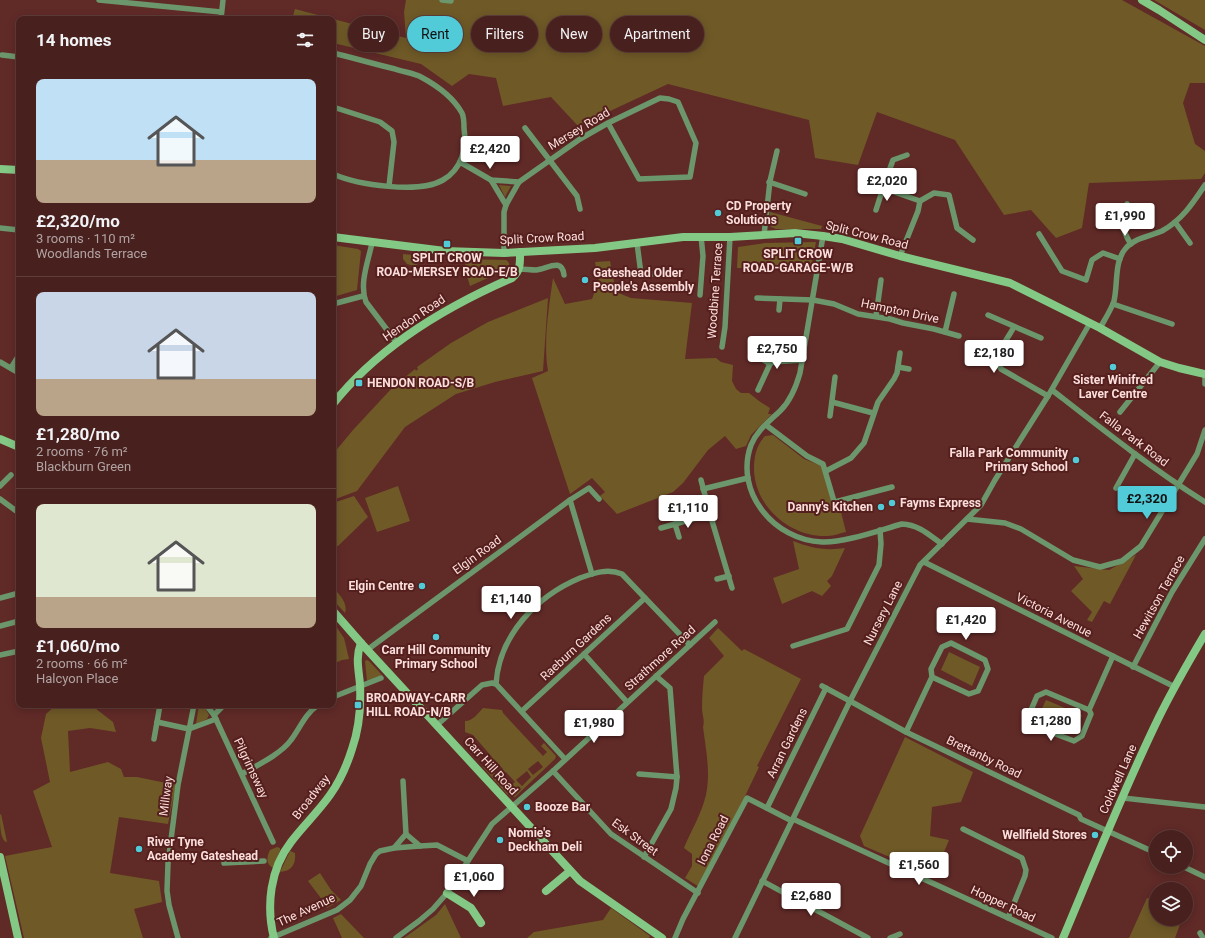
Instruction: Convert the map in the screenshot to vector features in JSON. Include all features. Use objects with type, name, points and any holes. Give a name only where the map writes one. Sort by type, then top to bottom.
[{"type":"street","points":[[99,0],[222,12]]},
{"type":"street","points":[[221,16],[223,0]]},
{"type":"street","points":[[442,0],[451,1]]},
{"type":"street","points":[[1142,0],[1205,40]]},
{"type":"street","points":[[336,54],[420,76],[436,86],[451,99],[462,114],[465,133],[464,153],[456,169],[443,180],[429,186],[411,188],[389,186],[366,183],[336,175]]},
{"type":"street","points":[[2,55],[16,57]]},
{"type":"street","name":"Mersey Road","points":[[504,253],[504,212],[506,205],[519,182],[580,139],[608,123],[660,98],[678,102],[696,144],[690,177],[639,179],[608,123]]},
{"type":"street","points":[[336,109],[380,122],[392,131],[394,142],[389,186]]},
{"type":"street","points":[[525,128],[577,196],[580,209]]},
{"type":"street","points":[[764,235],[770,182],[777,151]]},
{"type":"street","points":[[876,210],[882,188],[893,160],[908,156]]},
{"type":"street","points":[[460,162],[491,180],[519,182]]},
{"type":"street","points":[[0,169],[16,170]]},
{"type":"street","points":[[491,180],[506,205]]},
{"type":"street","points":[[770,182],[805,194]]},
{"type":"street","points":[[1100,328],[1113,304],[1120,259],[1123,252],[1131,244],[1162,231],[1185,213],[1203,191],[1205,184]]},
{"type":"street","points":[[882,188],[920,201],[934,193],[949,195],[957,228],[973,240]]},
{"type":"street","points":[[900,256],[918,211],[920,201]]},
{"type":"street","points":[[1127,204],[1123,229],[1131,244]]},
{"type":"street","points":[[1174,222],[1190,243]]},
{"type":"street","points":[[0,228],[16,230]]},
{"type":"street","name":"Split Crow Road","points":[[336,237],[445,251],[504,253],[595,248],[701,236],[730,237],[795,233],[823,236],[842,239],[900,256],[1010,283],[1100,328],[1160,362],[1205,374]]},
{"type":"street","points":[[1039,234],[1062,271],[1086,280],[1092,260],[1098,256],[1104,253],[1120,259]]},
{"type":"street","points":[[700,295],[703,256],[701,236]]},
{"type":"street","points":[[823,236],[803,360],[797,384],[782,409],[755,437],[748,454],[748,478],[751,490],[763,512],[774,524],[792,535],[806,540],[822,542],[835,541],[902,524],[914,525],[942,544]]},
{"type":"street","name":"Woodbine Terrace","points":[[722,347],[725,327],[730,237]]},
{"type":"street","points":[[372,243],[362,287],[363,296],[397,343]]},
{"type":"street","points":[[637,243],[640,274]]},
{"type":"street","points":[[520,252],[519,269],[536,270],[555,265],[561,266],[564,275]]},
{"type":"street","name":"Hendon Road","points":[[336,400],[375,360],[431,318],[475,294],[512,278],[517,274],[519,269]]},
{"type":"street","points":[[632,273],[655,274]]},
{"type":"street","points":[[876,316],[881,280]]},
{"type":"street","points":[[945,332],[954,294]]},
{"type":"street","points":[[336,303],[363,296]]},
{"type":"street","name":"Hampton Drive","points":[[757,298],[813,300],[834,304],[858,314],[876,316],[959,336]]},
{"type":"street","points":[[779,310],[780,299]]},
{"type":"street","points":[[1113,304],[1172,324]]},
{"type":"street","points":[[988,315],[1040,338]]},
{"type":"street","name":"Nursery Lane","points":[[735,938],[850,700],[920,565],[981,506],[995,480],[1052,390],[1090,323]]},
{"type":"street","points":[[1014,327],[998,356],[999,366],[1001,369],[1048,396]]},
{"type":"street","points":[[826,471],[851,458],[860,448],[867,436],[873,413],[882,395],[894,380],[900,353]]},
{"type":"street","points":[[762,359],[770,364]]},
{"type":"street","points":[[11,368],[16,360]]},
{"type":"street","points":[[758,390],[770,364],[777,361],[803,360]]},
{"type":"street","points":[[0,362],[16,371]]},
{"type":"street","points":[[1120,412],[1160,362]]},
{"type":"street","points":[[898,367],[909,368]]},
{"type":"street","points":[[1205,374],[1205,384]]},
{"type":"street","points":[[830,416],[835,377]]},
{"type":"street","name":"Falla Park Road","points":[[1052,390],[1178,486],[1205,502]]},
{"type":"street","points":[[832,402],[873,413]]},
{"type":"street","points":[[766,425],[807,456],[825,466],[836,505],[892,487]]},
{"type":"street","points":[[967,519],[1005,522],[1021,529],[1072,560],[1100,567],[1122,561],[1141,546],[1197,454],[1205,430]]},
{"type":"street","points":[[0,439],[16,446]]},
{"type":"street","points":[[1116,488],[1135,454]]},
{"type":"street","points":[[0,486],[11,475]]},
{"type":"street","points":[[703,490],[748,478]]},
{"type":"street","points":[[701,480],[732,588]]},
{"type":"street","name":"Elgin Road","points":[[367,650],[570,500],[589,488],[599,499]]},
{"type":"street","points":[[0,499],[16,511]]},
{"type":"street","points":[[570,500],[592,574]]},
{"type":"street","points":[[661,528],[710,514]]},
{"type":"street","points":[[675,524],[679,536]]},
{"type":"street","points":[[793,646],[846,629],[879,565],[881,544],[880,530]]},
{"type":"street","name":"Hewitson Terrace","points":[[1133,667],[1172,592],[1205,539]]},
{"type":"street","name":"Victoria Avenue","points":[[924,562],[1175,687]]},
{"type":"street","points":[[496,684],[499,664],[516,628],[524,618],[546,596],[557,589],[592,574],[613,571],[622,574],[690,645]]},
{"type":"street","points":[[717,579],[729,576]]},
{"type":"street","points":[[0,598],[16,594]]},
{"type":"street","name":"Raeburn Gardens","points":[[522,711],[645,598]]},
{"type":"street","name":"Carr Hill Road","points":[[336,614],[580,881],[662,938]]},
{"type":"street","points":[[0,626],[16,622]]},
{"type":"street","name":"Strathmore Road","points":[[396,938],[433,909],[446,893],[492,824],[553,771],[715,622]]},
{"type":"street","name":"Coldwell Lane","points":[[1063,938],[1108,831],[1159,718],[1205,634]]},
{"type":"street","name":"Broadway","points":[[273,938],[270,900],[277,866],[289,844],[331,795],[346,766],[353,746],[358,725],[360,686],[357,653],[361,643]]},
{"type":"street","points":[[906,732],[932,677],[931,669],[942,647],[951,643],[985,660],[988,669],[978,691],[969,694],[932,677]]},
{"type":"street","points":[[0,655],[16,652]]},
{"type":"street","points":[[584,654],[627,702]]},
{"type":"street","points":[[1089,710],[1046,692],[1037,696],[1028,717],[1032,725],[1074,741],[1082,736],[1091,714],[1089,710],[1113,656]]},
{"type":"street","points":[[644,856],[671,809],[677,777],[670,688],[656,676]]},
{"type":"street","points":[[336,696],[381,678]]},
{"type":"street","points":[[437,726],[482,685],[492,683],[496,684],[565,759]]},
{"type":"street","name":"Brettanby Road","points":[[824,687],[906,732],[1079,815],[1081,819],[1149,850]]},
{"type":"street","name":"Arran Gardens","points":[[767,808],[824,687]]},
{"type":"street","points":[[154,739],[160,708]]},
{"type":"street","name":"Millway","points":[[178,938],[169,906],[167,891],[168,863],[178,785],[193,708]]},
{"type":"street","name":"Pilgrimsway","points":[[208,708],[215,717],[272,842]]},
{"type":"street","points":[[158,722],[189,728],[215,717],[222,708]]},
{"type":"street","points":[[242,774],[262,764],[291,741],[313,708]]},
{"type":"street","name":"Esk Street","points":[[553,771],[610,834],[698,893]]},
{"type":"street","points":[[639,774],[677,777]]},
{"type":"street","points":[[403,782],[406,834],[420,846]]},
{"type":"street","name":"Iona Road","points":[[675,938],[683,919],[698,893],[746,798],[792,820]]},
{"type":"street","points":[[1123,798],[1205,807]]},
{"type":"street","name":"Hopper Road","points":[[792,820],[1052,938]]},
{"type":"street","points":[[963,829],[1022,858],[1026,870],[1025,876],[1008,918]]},
{"type":"street","name":"The Avenue","points":[[394,848],[406,834]]},
{"type":"street","name":"The Avenue","points":[[273,938],[337,910],[350,900],[360,886],[376,854],[380,851],[394,848],[437,845],[468,861]]},
{"type":"street","points":[[0,857],[18,938]]},
{"type":"street","points":[[224,863],[264,861]]},
{"type":"street","points":[[546,891],[570,871]]},
{"type":"street","points":[[1193,871],[1205,876]]},
{"type":"street","points":[[762,881],[868,938]]},
{"type":"street","points":[[446,893],[471,908],[481,923]]},
{"type":"street","points":[[890,938],[900,934]]},
{"type":"shaded area","points":[[406,0],[1122,0],[1205,46],[1205,83],[1190,83],[1183,103],[1195,144],[1205,151],[1205,173],[1201,179],[1089,183],[1082,228],[1056,238],[1031,210],[1004,215],[955,140],[877,112],[858,165],[815,158],[809,120],[668,84],[578,126],[551,97],[503,106],[496,78],[469,74],[452,86],[421,64],[371,52],[399,52],[399,36],[406,38],[404,12]]},
{"type":"shaded area","points":[[1154,0],[1205,0],[1205,30]]},
{"type":"shaded area","points":[[295,9],[322,16],[293,16]]},
{"type":"shaded area","points":[[336,20],[348,23],[348,47],[336,44]]},
{"type":"shaded area","points":[[499,185],[511,186],[505,197]]},
{"type":"shaded area","points":[[770,212],[822,226],[821,229],[776,229],[771,227],[768,223]]},
{"type":"shaded area","points":[[816,242],[811,268],[737,268],[738,247],[765,243]]},
{"type":"shaded area","points":[[336,245],[358,249],[361,251],[357,290],[336,296]]},
{"type":"shaded area","points":[[403,254],[423,256],[420,263],[414,266],[407,264],[403,259]]},
{"type":"shaded area","points":[[465,259],[506,260],[509,265],[508,269],[470,286],[466,273]]},
{"type":"shaded area","points":[[610,261],[616,292],[631,298],[692,303],[685,359],[716,358],[721,362],[733,365],[732,381],[736,389],[741,393],[749,393],[770,408],[768,414],[772,414],[751,435],[746,446],[736,449],[725,436],[708,450],[683,483],[673,492],[617,514],[600,496],[605,492],[592,478],[570,494],[532,378],[548,371],[546,337],[553,278],[565,304],[592,299],[599,281],[595,262]]},
{"type":"shaded area","points":[[548,298],[543,371],[495,382],[456,394],[405,427],[357,491],[336,499],[336,450],[353,430],[392,388],[415,369],[416,371],[418,369],[417,367],[451,343],[488,322]]},
{"type":"shaded area","points":[[773,435],[804,459],[822,466],[835,510],[840,508],[846,532],[828,536],[801,532],[778,518],[768,508],[756,484],[754,465],[759,444],[765,436]]},
{"type":"shaded area","points":[[398,486],[410,521],[377,532],[365,498]]},
{"type":"shaded area","points":[[354,496],[368,517],[338,546],[336,546],[336,502]]},
{"type":"shaded area","points":[[793,541],[818,548],[845,548],[832,576],[827,581],[831,586],[822,596],[812,591],[782,604],[773,578],[799,569]]},
{"type":"shaded area","points":[[1136,555],[1110,604],[1104,601],[1092,622],[1087,620],[1092,612],[1071,591],[1083,579],[1074,566],[1109,570]]},
{"type":"shaded area","points":[[336,591],[341,596],[344,603],[346,610],[345,613],[336,603]]},
{"type":"shaded area","points":[[336,626],[344,638],[349,659],[336,663]]},
{"type":"shaded area","points":[[718,628],[742,651],[744,649],[801,679],[757,766],[759,767],[701,888],[685,878],[692,866],[692,854],[684,848],[700,814],[708,784],[707,755],[702,708],[704,676],[724,656],[709,638]]},
{"type":"shaded area","points":[[949,652],[980,667],[972,686],[941,670]]},
{"type":"shaded area","points":[[367,660],[382,675],[367,681],[365,661]]},
{"type":"shaded area","points":[[1046,700],[1082,715],[1075,732],[1038,717]]},
{"type":"shaded area","points":[[53,708],[95,708],[113,722],[116,732],[90,728],[68,731],[70,772],[108,762],[121,769],[124,777],[137,777],[176,785],[168,824],[119,817],[110,873],[159,881],[162,902],[134,909],[143,938],[24,938],[5,856],[52,847],[33,791],[50,782],[41,738],[46,714]]},
{"type":"shaded area","points":[[199,708],[205,708],[209,715],[207,719],[196,724]]},
{"type":"shaded area","points":[[483,708],[502,710],[503,713],[543,756],[547,752],[541,746],[544,743],[556,756],[555,759],[515,797],[511,797],[507,794],[483,767],[492,757],[473,735],[465,732],[465,721],[473,718]],"holes":[[[494,759],[503,769],[497,775],[488,766]],[[538,761],[543,767],[533,775],[528,769]],[[527,771],[531,777],[522,786],[516,780]],[[506,772],[515,782],[508,788],[500,778]]]},
{"type":"shaded area","points":[[905,737],[973,772],[961,802],[932,807],[930,836],[949,840],[934,876],[864,846],[860,836]]},
{"type":"shaded area","points":[[1,814],[7,842],[3,839],[1,832]]},
{"type":"shaded area","points":[[277,847],[280,848],[280,851],[273,868],[268,862],[268,857],[270,850]]},
{"type":"shaded area","points":[[290,851],[295,853],[294,864],[288,870],[280,872]]},
{"type":"shaded area","points":[[320,873],[331,890],[341,900],[327,908],[308,881]]},
{"type":"shaded area","points":[[1147,898],[1149,898],[1149,926],[1179,926],[1175,938],[1129,938]]},
{"type":"shaded area","points":[[445,904],[461,938],[404,938],[436,915]]},
{"type":"shaded area","points":[[611,908],[650,936],[649,938],[527,938],[534,932],[603,920]]},
{"type":"shaded area","points":[[341,914],[364,938],[342,938],[333,918]]},
{"type":"place","name":"CD Property Solutions","points":[[718,213]]},
{"type":"place","name":"SPLIT CROW ROAD-GARAGE-W/B","points":[[798,241]]},
{"type":"place","name":"SPLIT CROW ROAD-MERSEY ROAD-E/B","points":[[447,244]]},
{"type":"place","name":"Gateshead Older People's Assembly","points":[[585,280]]},
{"type":"place","name":"Sister Winifred Laver Centre","points":[[1113,367]]},
{"type":"place","name":"HENDON ROAD-S/B","points":[[359,383]]},
{"type":"place","name":"Falla Park Community Primary School","points":[[1076,460]]},
{"type":"place","name":"Fayms Express","points":[[892,503]]},
{"type":"place","name":"Danny's Kitchen","points":[[881,507]]},
{"type":"place","name":"Elgin Centre","points":[[422,586]]},
{"type":"place","name":"Carr Hill Community Primary School","points":[[436,637]]},
{"type":"place","name":"BROADWAY-CARR HILL ROAD-N/B","points":[[358,705]]},
{"type":"place","name":"Booze Bar","points":[[527,807]]},
{"type":"place","name":"Wellfield Stores","points":[[1095,835]]},
{"type":"place","name":"Nomie's Deckham Deli","points":[[500,840]]},
{"type":"place","name":"River Tyne Academy Gateshead","points":[[139,849]]}]
